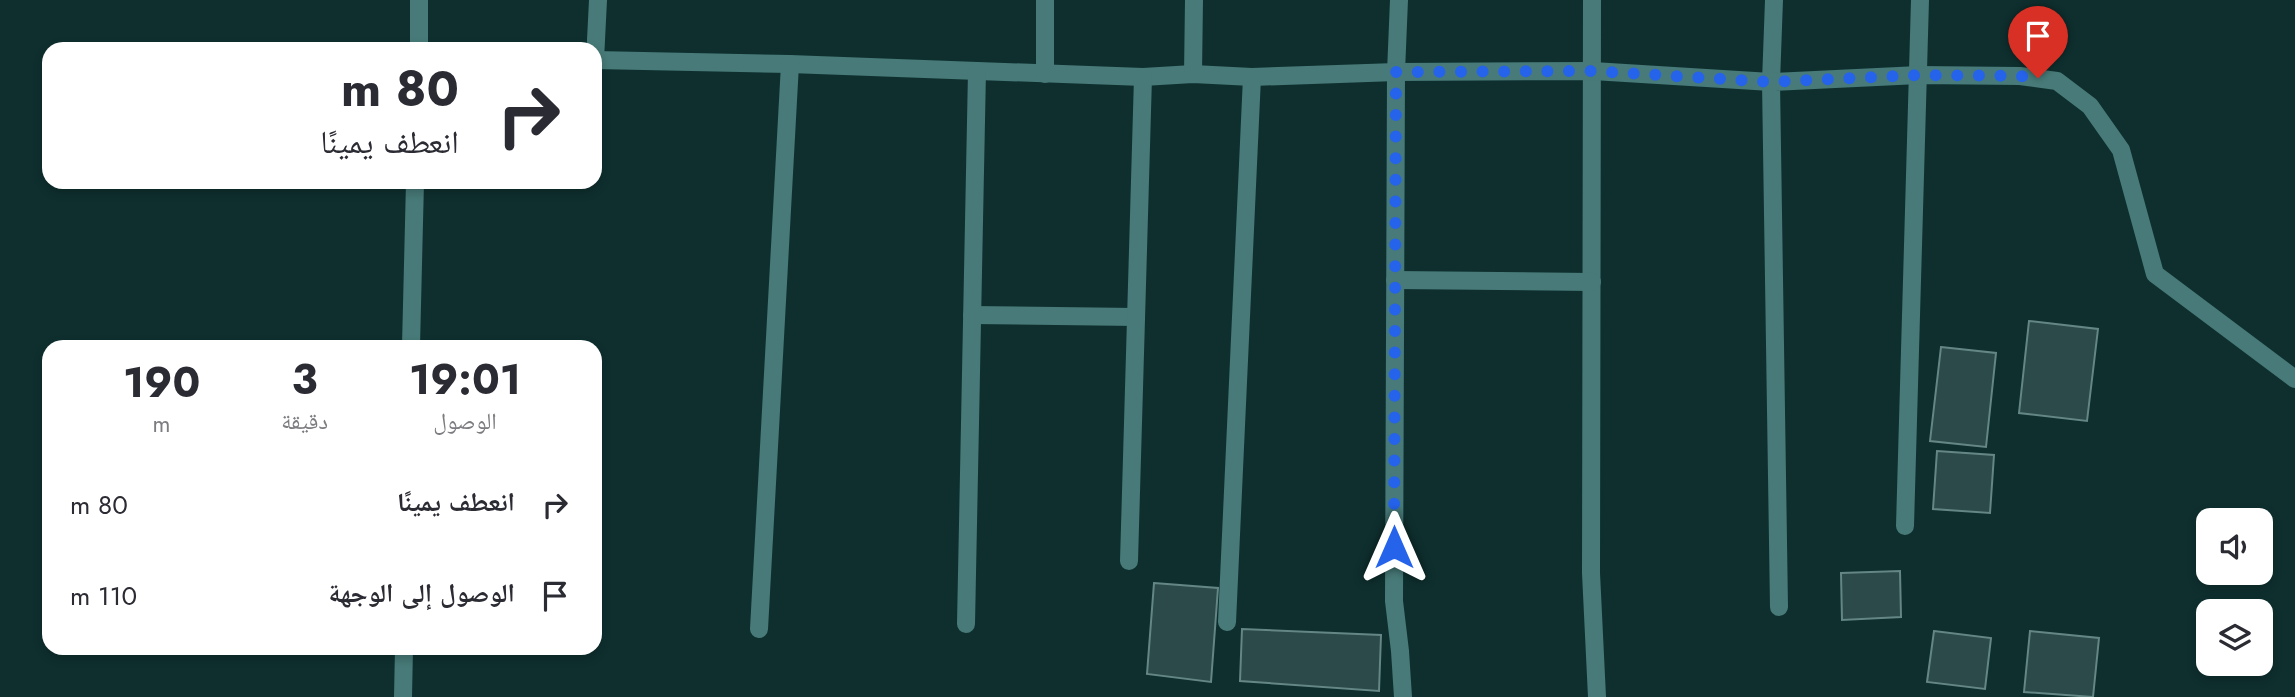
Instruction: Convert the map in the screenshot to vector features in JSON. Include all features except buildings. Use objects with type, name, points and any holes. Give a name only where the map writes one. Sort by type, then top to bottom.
[{"type":"street","points":[[419,0],[419,42]]},
{"type":"street","points":[[596,42],[598,0]]},
{"type":"street","points":[[1045,0],[1045,74]]},
{"type":"street","points":[[1193,74],[1194,0]]},
{"type":"street","points":[[1399,0],[1396,72],[1394,601],[1403,697]]},
{"type":"street","points":[[1592,0],[1591,573],[1597,697]]},
{"type":"street","points":[[1774,0],[1771,82],[1779,607]]},
{"type":"street","points":[[1905,526],[1920,0]]},
{"type":"street","points":[[602,61],[790,64],[1143,77],[1193,74],[1252,77],[1396,72],[1593,71],[1771,82],[1919,75],[2020,76],[2057,81],[2090,106],[2121,150],[2155,274],[2295,379]]},
{"type":"street","points":[[758,629],[790,64]]},
{"type":"street","points":[[966,624],[977,71]]},
{"type":"street","points":[[1129,561],[1143,77]]},
{"type":"street","points":[[1227,622],[1252,77]]},
{"type":"street","points":[[411,340],[415,189]]},
{"type":"street","points":[[1395,280],[1592,282]]},
{"type":"street","points":[[972,315],[1136,317]]},
{"type":"street","points":[[403,697],[404,655]]},
{"type":"route","points":[[1394,547],[1396,72],[1593,71],[1771,82],[1919,75],[2038,78]]}]
